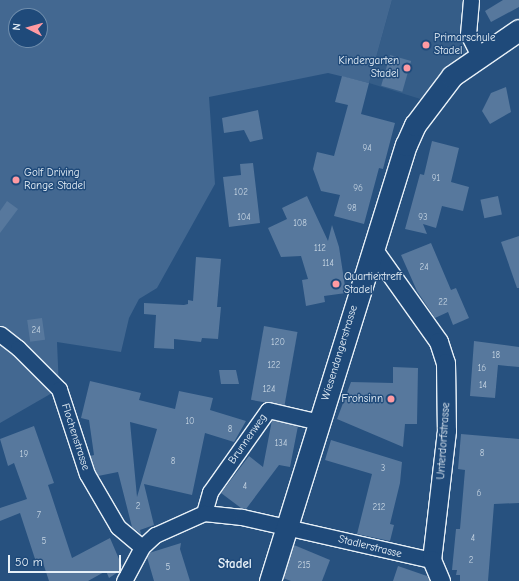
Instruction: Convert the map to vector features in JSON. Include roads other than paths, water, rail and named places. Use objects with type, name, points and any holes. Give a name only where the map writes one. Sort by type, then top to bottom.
[{"type":"main road","name":"Wiesendangerstrasse","points":[[270,581],[285,527],[406,145],[415,125],[440,88],[479,56],[519,30]]},
{"type":"street","points":[[471,0],[468,34],[479,56]]},
{"type":"street","name":"Unterdorfstrasse","points":[[373,249],[439,342],[446,363],[447,431],[432,560]]},
{"type":"street","name":"Flochenstrasse","points":[[0,334],[18,348],[59,389],[87,474],[118,528],[142,547]]},
{"type":"street","name":"Brunnenweg","points":[[204,513],[210,492],[268,410],[319,422]]},
{"type":"street","points":[[124,581],[142,547],[155,535],[204,513]]},
{"type":"street","name":"Stadlerstrasse","points":[[204,513],[223,513],[432,560]]},
{"type":"street","points":[[432,560],[441,581]]},
{"type":"place","name":"Primarschule Stadel","points":[[426,45]]},
{"type":"place","name":"Kindergarten Stadel","points":[[407,68]]},
{"type":"place","name":"Golf Driving Range Stadel","points":[[16,180]]},
{"type":"place","name":"Quartiertreff Stadel","points":[[336,284]]},
{"type":"place","name":"Frohsinn","points":[[391,399]]},
{"type":"district","name":"Stadel","points":[[235,564]]}]
